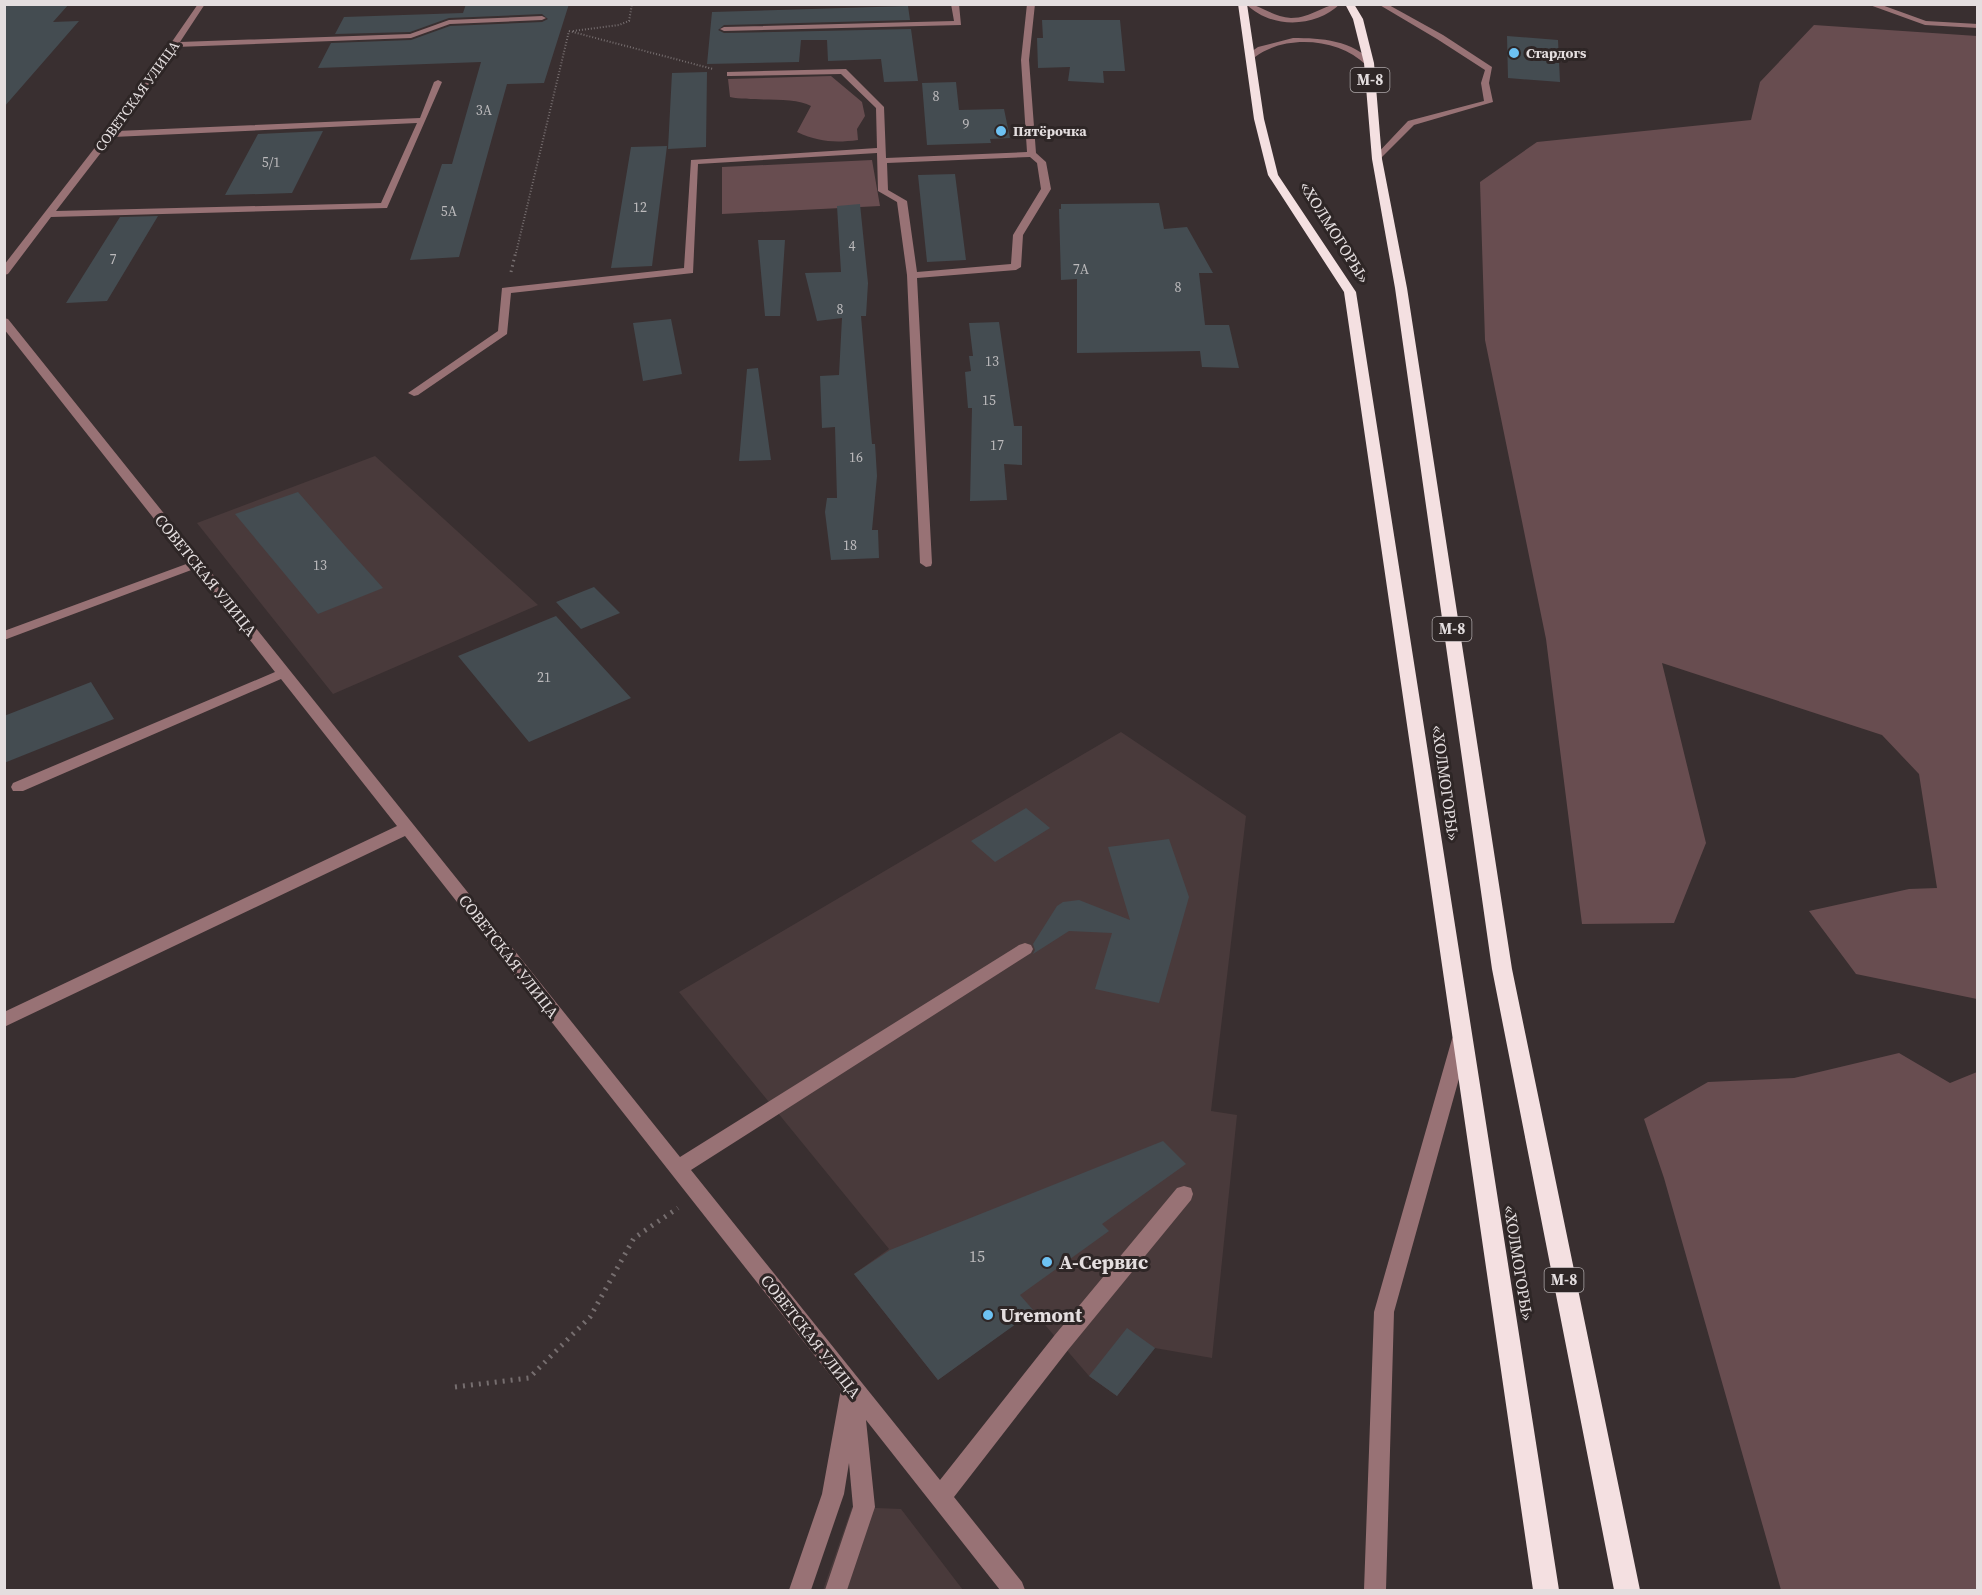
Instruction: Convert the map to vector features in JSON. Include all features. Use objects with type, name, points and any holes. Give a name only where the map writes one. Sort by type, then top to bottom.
[{"type":"highway","name":"«ХОЛМОГОРЫ»","points":[[1242,4],[1259,119],[1273,176],[1350,292],[1546,1590]]},
{"type":"highway","name":"«ХОЛМОГОРЫ»","points":[[1349,4],[1358,19],[1369,63],[1377,159],[1401,288],[1502,969],[1627,1590]]},
{"type":"street","name":"СОВЕТСКАЯ УЛИЦА","points":[[4,272],[110,134],[202,4]]},
{"type":"street","points":[[724,29],[958,23],[955,4]]},
{"type":"street","points":[[1031,4],[1026,22],[1026,87],[1032,154]]},
{"type":"street","points":[[1249,4],[1263,14],[1300,20],[1321,15],[1337,4]]},
{"type":"street","points":[[1377,159],[1410,123],[1488,102],[1485,83],[1489,69],[1440,37],[1381,4]]},
{"type":"street","points":[[1870,4],[1925,23],[1977,26]]},
{"type":"street","points":[[174,45],[411,36],[449,22],[542,18]]},
{"type":"street","points":[[1251,61],[1255,52],[1269,45],[1304,41],[1341,46],[1360,53],[1369,63]]},
{"type":"street","points":[[730,74],[843,71],[880,107],[883,191],[902,201],[912,275],[926,563]]},
{"type":"street","points":[[48,214],[384,206],[438,82]]},
{"type":"street","points":[[110,134],[423,120]]},
{"type":"street","points":[[414,393],[504,332],[506,290],[689,271],[694,162],[882,155],[1032,154],[1041,162],[1046,189],[1018,235],[1016,267],[912,275]]},
{"type":"street","name":"СОВЕТСКАЯ УЛИЦА","points":[[4,321],[1014,1590]]},
{"type":"street","points":[[4,636],[197,564]]},
{"type":"street","points":[[18,787],[284,673]]},
{"type":"street","points":[[4,1020],[407,828]]},
{"type":"street","points":[[678,1168],[1025,950]]},
{"type":"street","points":[[1375,1590],[1384,1312],[1461,1039]]},
{"type":"street","points":[[940,1497],[1061,1343],[1184,1194]]},
{"type":"street","points":[[800,1590],[833,1494],[852,1387]]},
{"type":"street","points":[[836,1590],[864,1507],[852,1387]]},
{"type":"path","points":[[569,31],[618,26],[630,21],[632,4]]},
{"type":"path","points":[[569,31],[730,74]]},
{"type":"path","points":[[506,290],[569,31]]},
{"type":"path","points":[[455,1387],[529,1378],[590,1317],[634,1238],[699,1194]]},
{"type":"shaded area","points":[[1814,25],[1977,36],[1977,999],[1856,974],[1809,911],[1909,889],[1937,888],[1919,774],[1882,735],[1662,663],[1706,843],[1674,923],[1582,924],[1546,639],[1485,340],[1480,182],[1537,142],[1751,120],[1760,82]]},
{"type":"shaded area","points":[[831,76],[862,102],[865,116],[857,129],[858,140],[827,141],[797,132],[811,106],[804,103],[730,97],[728,79]]},
{"type":"shaded area","points":[[872,160],[880,206],[722,214],[722,167]]},
{"type":"shaded area","points":[[375,456],[538,605],[333,694],[197,523]]},
{"type":"shaded area","points":[[1121,732],[1246,816],[1211,1111],[1237,1115],[1212,1358],[1155,1348],[1117,1396],[1089,1376],[1033,1311],[938,1380],[854,1274],[889,1249],[679,992]]},
{"type":"shaded area","points":[[1899,1053],[1950,1083],[1977,1072],[1977,1590],[1781,1590],[1664,1178],[1644,1119],[1708,1082],[1794,1078]]},
{"type":"shaded area","points":[[852,1507],[901,1509],[963,1590],[823,1590]]},
{"type":"building","points":[[4,4],[69,4],[53,22],[79,21],[4,107]]},
{"type":"building","points":[[466,4],[569,4],[544,83],[507,84],[459,257],[410,260],[442,164],[452,164],[481,62],[318,68],[331,43],[411,40],[450,26],[542,22],[548,19],[542,14],[449,18],[410,32],[335,34],[344,17],[463,13]]},
{"type":"building","points":[[908,6],[910,20],[724,25],[718,30],[724,33],[911,29],[918,81],[884,82],[881,59],[828,61],[827,40],[801,40],[799,62],[707,64],[712,12]]},
{"type":"building","points":[[1042,20],[1120,20],[1125,71],[1103,71],[1104,83],[1068,81],[1070,67],[1038,68],[1037,38],[1043,38]]},
{"type":"building","points":[[1507,36],[1558,40],[1560,82],[1508,78]]},
{"type":"building","points":[[707,72],[706,147],[668,149],[672,73]]},
{"type":"building","points":[[956,82],[959,110],[1004,109],[1010,138],[990,139],[991,143],[927,145],[922,83]]},
{"type":"building","points":[[323,131],[292,193],[225,195],[258,134]]},
{"type":"building","points":[[667,146],[652,266],[611,268],[631,147]]},
{"type":"building","points":[[955,174],[966,260],[927,262],[918,175]]},
{"type":"building","points":[[1159,203],[1164,229],[1187,227],[1213,273],[1199,273],[1205,325],[1229,325],[1239,368],[1202,367],[1200,351],[1077,353],[1077,279],[1061,280],[1059,209],[1061,209],[1061,204]]},
{"type":"building","points":[[860,204],[868,283],[866,316],[861,316],[877,476],[872,530],[878,530],[879,558],[831,560],[825,512],[827,498],[837,498],[835,427],[822,428],[820,376],[839,375],[842,318],[817,321],[805,273],[841,272],[837,206]]},
{"type":"building","points":[[158,216],[107,301],[66,303],[120,217]]},
{"type":"building","points":[[758,240],[785,240],[780,316],[765,316]]},
{"type":"building","points":[[671,319],[682,374],[643,381],[633,323]]},
{"type":"building","points":[[999,322],[1014,426],[1022,426],[1022,465],[1004,464],[1007,500],[970,501],[972,408],[968,408],[965,372],[971,371],[969,356],[973,356],[969,323]]},
{"type":"building","points":[[758,368],[771,460],[739,461],[747,369]]},
{"type":"building","points":[[298,492],[383,588],[318,614],[235,514]]},
{"type":"building","points":[[594,587],[620,613],[581,629],[556,602]]},
{"type":"building","points":[[556,616],[631,698],[529,742],[458,656]]},
{"type":"building","points":[[91,682],[114,719],[4,763],[4,716]]},
{"type":"building","points":[[1026,808],[1050,828],[995,862],[971,841]]},
{"type":"building","points":[[1169,839],[1189,897],[1159,1003],[1095,989],[1112,933],[1069,931],[1033,954],[1035,950],[1033,944],[1057,906],[1063,902],[1079,900],[1130,920],[1108,847]]},
{"type":"building","points":[[1163,1141],[1186,1164],[1102,1224],[1109,1231],[1020,1295],[1034,1311],[938,1380],[854,1274],[890,1250]]},
{"type":"building","points":[[1127,1328],[1155,1348],[1117,1396],[1089,1376]]},
{"type":"place","name":"Стардогs","points":[[1514,53]]},
{"type":"place","name":"Пятёрочка","points":[[1001,131]]},
{"type":"place","name":"А-Сервис","points":[[1047,1262]]},
{"type":"place","name":"Uremont","points":[[988,1315]]}]
